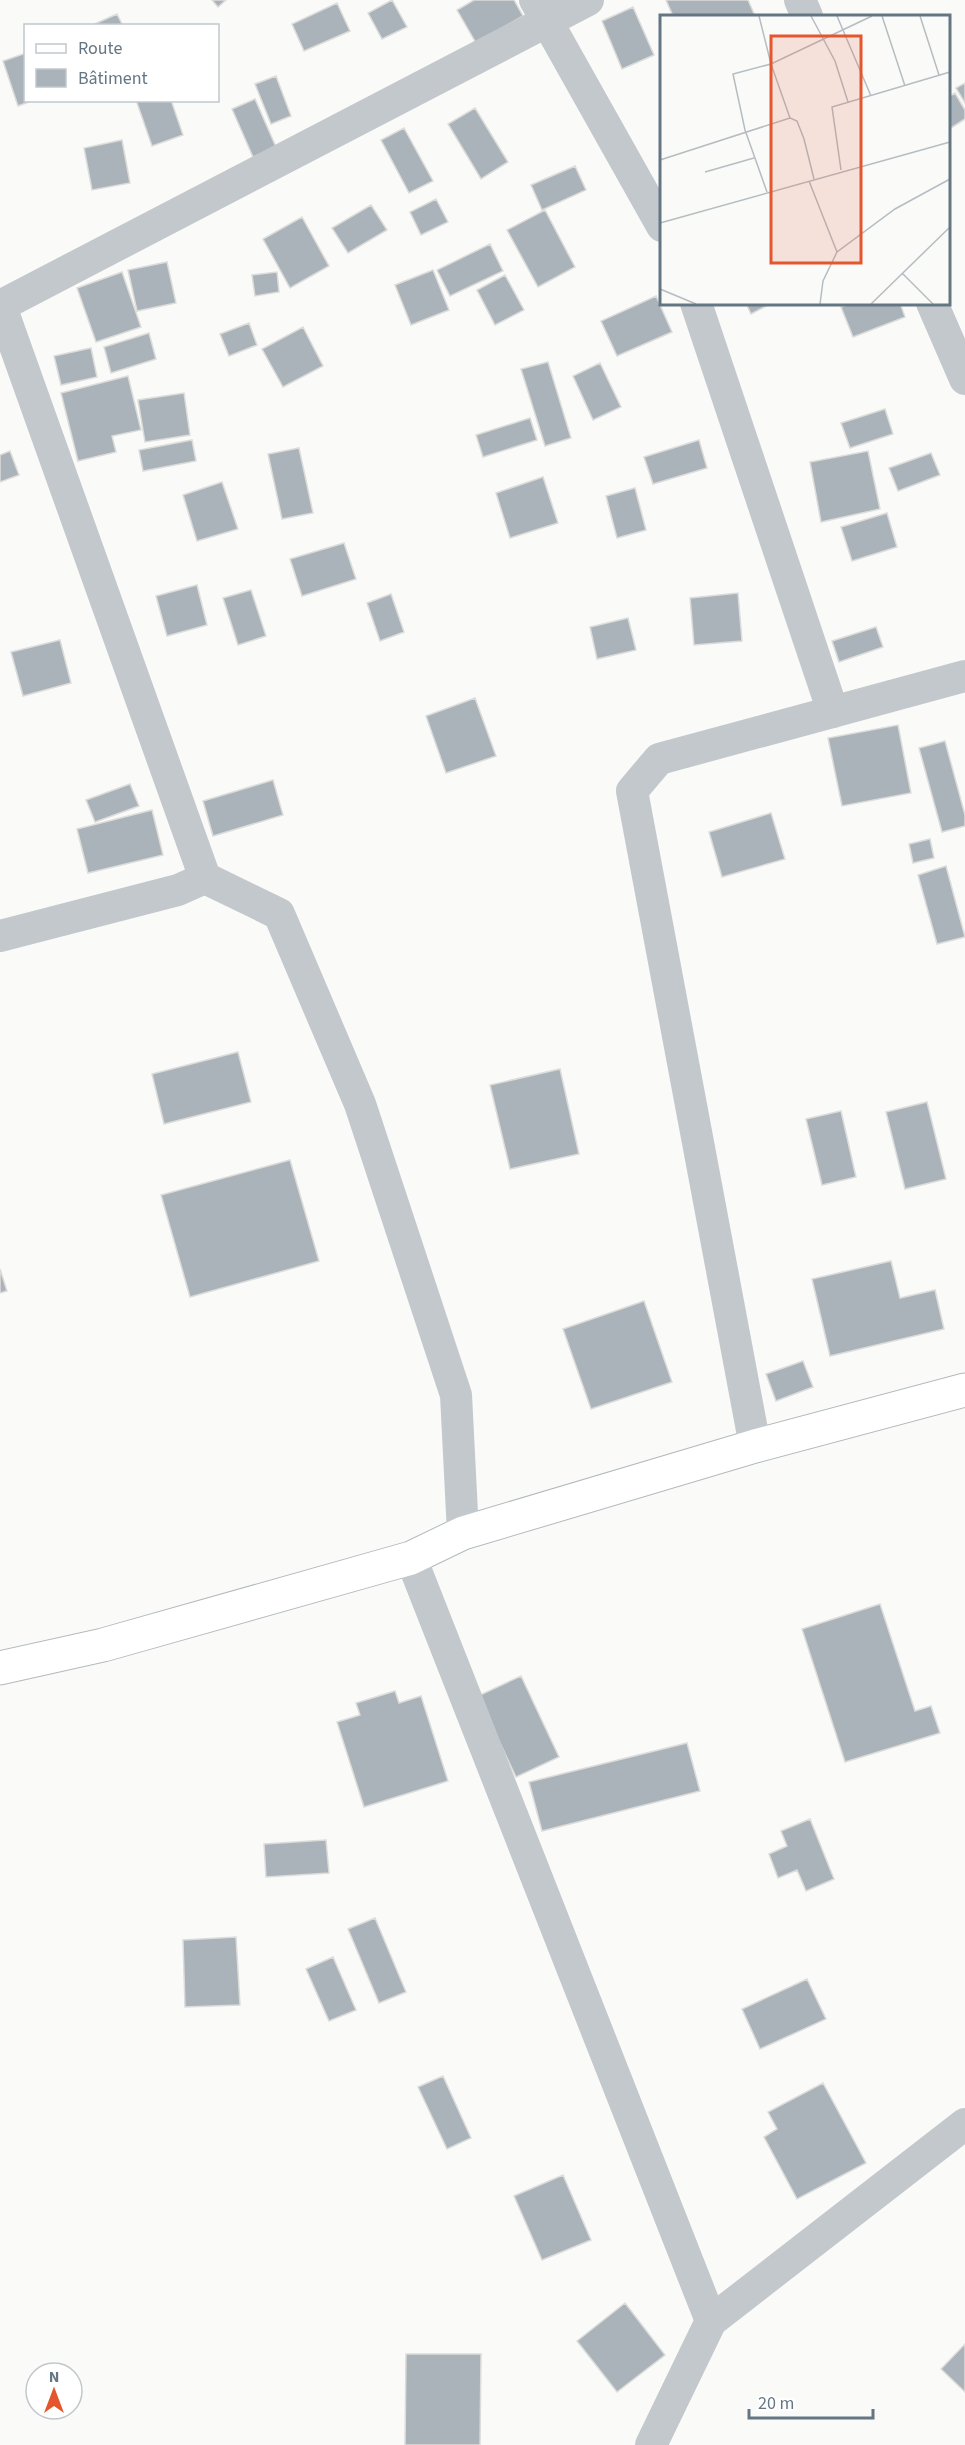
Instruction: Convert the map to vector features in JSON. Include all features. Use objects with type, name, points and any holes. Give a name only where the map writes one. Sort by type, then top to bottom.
[{"type":"street","points":[[463,1533],[456,1395],[360,1104],[279,914],[205,878],[0,305],[541,11],[588,0]]},
{"type":"street","points":[[800,0],[807,15]]},
{"type":"street","points":[[541,11],[660,222]]},
{"type":"street","points":[[696,304],[833,712]]},
{"type":"street","points":[[932,304],[965,379]]},
{"type":"street","points":[[755,1446],[632,791],[659,759],[965,676]]},
{"type":"street","points":[[0,936],[178,890],[205,878]]},
{"type":"street","points":[[0,1668],[103,1646],[411,1558],[463,1533],[755,1446],[965,1390]]},
{"type":"street","points":[[411,1558],[711,2321]]},
{"type":"street","points":[[651,2445],[711,2321],[965,2124]]},
{"type":"building","points":[[212,0],[226,0],[218,7]]},
{"type":"building","points":[[392,0],[407,27],[382,39],[368,13]]},
{"type":"building","points":[[474,0],[514,0],[523,16],[476,43],[457,10]]},
{"type":"building","points":[[666,0],[748,0],[755,15],[673,15]]},
{"type":"building","points":[[337,3],[350,31],[304,51],[292,24]]},
{"type":"building","points":[[633,7],[654,55],[622,69],[602,21]]},
{"type":"building","points":[[117,14],[122,24],[94,24]]},
{"type":"building","points":[[24,54],[24,102],[29,102],[18,106],[3,61]]},
{"type":"building","points":[[276,76],[291,116],[271,124],[255,84]]},
{"type":"building","points":[[965,83],[965,103],[956,88]]},
{"type":"building","points":[[955,93],[965,110],[965,119],[951,128],[950,127],[950,96]]},
{"type":"building","points":[[255,99],[276,147],[253,157],[232,109]]},
{"type":"building","points":[[137,102],[172,102],[183,135],[152,146]]},
{"type":"building","points":[[475,108],[508,162],[481,179],[448,124]]},
{"type":"building","points":[[404,128],[433,181],[409,193],[381,140]]},
{"type":"building","points":[[122,140],[130,183],[92,190],[84,148]]},
{"type":"building","points":[[575,166],[586,190],[542,210],[531,185]]},
{"type":"building","points":[[436,199],[448,222],[421,235],[410,212]]},
{"type":"building","points":[[371,205],[387,230],[348,253],[332,228]]},
{"type":"building","points":[[545,210],[575,267],[538,287],[507,230]]},
{"type":"building","points":[[302,217],[329,266],[290,288],[263,239]]},
{"type":"building","points":[[490,244],[503,271],[450,296],[437,270]]},
{"type":"building","points":[[167,262],[176,303],[137,311],[128,270]]},
{"type":"building","points":[[433,270],[449,310],[411,325],[395,285]]},
{"type":"building","points":[[122,272],[141,327],[96,342],[77,288]]},
{"type":"building","points":[[277,272],[279,292],[255,296],[252,275]]},
{"type":"building","points":[[505,275],[524,310],[495,325],[477,290]]},
{"type":"building","points":[[656,296],[672,332],[617,356],[601,321]]},
{"type":"building","points":[[746,304],[770,304],[751,314]]},
{"type":"building","points":[[850,304],[900,304],[905,317],[853,337],[841,307]]},
{"type":"building","points":[[249,323],[257,345],[229,356],[220,334]]},
{"type":"building","points":[[303,327],[323,366],[283,387],[262,349]]},
{"type":"building","points":[[149,333],[156,359],[111,373],[104,347]]},
{"type":"building","points":[[91,348],[97,377],[61,385],[54,356]]},
{"type":"building","points":[[548,362],[571,438],[545,446],[521,369]]},
{"type":"building","points":[[600,363],[621,407],[593,420],[573,376]]},
{"type":"building","points":[[128,376],[141,430],[112,436],[116,452],[78,461],[61,393]]},
{"type":"building","points":[[184,393],[190,435],[145,442],[138,400]]},
{"type":"building","points":[[885,409],[893,434],[850,448],[841,423]]},
{"type":"building","points":[[530,418],[537,440],[483,457],[476,435]]},
{"type":"building","points":[[192,440],[196,461],[143,471],[139,450]]},
{"type":"building","points":[[699,440],[707,468],[653,484],[644,457]]},
{"type":"building","points":[[299,448],[313,513],[282,519],[268,454]]},
{"type":"building","points":[[10,451],[19,475],[0,482],[0,455]]},
{"type":"building","points":[[868,451],[880,509],[821,522],[810,462]]},
{"type":"building","points":[[931,453],[940,475],[898,491],[889,468]]},
{"type":"building","points":[[543,477],[558,523],[510,538],[496,493]]},
{"type":"building","points":[[222,482],[238,529],[197,541],[183,495]]},
{"type":"building","points":[[635,488],[646,530],[617,538],[606,496]]},
{"type":"building","points":[[887,513],[897,547],[852,561],[841,527]]},
{"type":"building","points":[[344,543],[356,579],[302,596],[290,559]]},
{"type":"building","points":[[197,585],[207,625],[167,636],[156,596]]},
{"type":"building","points":[[251,590],[266,636],[238,645],[223,598]]},
{"type":"building","points":[[738,593],[742,641],[694,645],[690,598]]},
{"type":"building","points":[[391,594],[404,632],[380,641],[367,603]]},
{"type":"building","points":[[628,618],[636,650],[597,659],[590,627]]},
{"type":"building","points":[[876,627],[883,647],[839,662],[832,641]]},
{"type":"building","points":[[60,640],[71,683],[23,696],[11,652]]},
{"type":"building","points":[[475,698],[496,756],[446,773],[426,716]]},
{"type":"building","points":[[898,725],[911,793],[842,806],[828,738]]},
{"type":"building","points":[[945,741],[965,815],[965,826],[942,832],[919,748]]},
{"type":"building","points":[[273,780],[283,815],[213,836],[203,801]]},
{"type":"building","points":[[130,784],[139,806],[95,822],[86,800]]},
{"type":"building","points":[[152,810],[163,855],[88,873],[77,829]]},
{"type":"building","points":[[771,813],[785,859],[722,877],[709,832]]},
{"type":"building","points":[[930,839],[934,858],[913,863],[909,844]]},
{"type":"building","points":[[946,866],[965,937],[937,944],[918,875]]},
{"type":"building","points":[[238,1052],[251,1102],[164,1124],[152,1074]]},
{"type":"building","points":[[560,1069],[579,1154],[510,1169],[490,1085]]},
{"type":"building","points":[[927,1102],[946,1179],[905,1189],[886,1112]]},
{"type":"building","points":[[841,1111],[856,1177],[822,1185],[806,1119]]},
{"type":"building","points":[[290,1160],[319,1261],[190,1297],[161,1195]]},
{"type":"building","points":[[891,1261],[900,1298],[935,1290],[944,1329],[830,1356],[812,1279]]},
{"type":"building","points":[[0,1269],[7,1291],[0,1293]]},
{"type":"building","points":[[644,1301],[672,1382],[591,1409],[563,1329]]},
{"type":"building","points":[[803,1361],[813,1387],[776,1401],[766,1374]]},
{"type":"building","points":[[880,1604],[915,1711],[931,1706],[940,1733],[845,1762],[802,1629]]},
{"type":"building","points":[[521,1676],[559,1757],[516,1777],[478,1696]]},
{"type":"building","points":[[395,1691],[399,1703],[421,1696],[448,1781],[364,1807],[337,1722],[360,1715],[356,1703]]},
{"type":"building","points":[[687,1743],[700,1791],[542,1831],[529,1782]]},
{"type":"building","points":[[810,1819],[834,1879],[806,1891],[797,1870],[778,1878],[769,1854],[787,1846],[781,1831]]},
{"type":"building","points":[[326,1840],[329,1873],[266,1877],[264,1844]]},
{"type":"building","points":[[375,1918],[406,1992],[379,2003],[348,1929]]},
{"type":"building","points":[[236,1937],[240,2005],[185,2007],[183,1940]]},
{"type":"building","points":[[333,1957],[356,2010],[329,2021],[306,1969]]},
{"type":"building","points":[[807,1979],[826,2019],[760,2049],[742,2009]]},
{"type":"building","points":[[443,2076],[471,2138],[447,2149],[418,2087]]},
{"type":"building","points":[[823,2083],[866,2163],[797,2199],[764,2137],[777,2129],[768,2112]]},
{"type":"building","points":[[563,2175],[591,2240],[542,2260],[514,2196]]},
{"type":"building","points":[[625,2303],[665,2355],[617,2392],[577,2341]]},
{"type":"building","points":[[965,2344],[965,2392],[941,2369]]},
{"type":"building","points":[[406,2354],[481,2354],[480,2445],[405,2445]]}]
